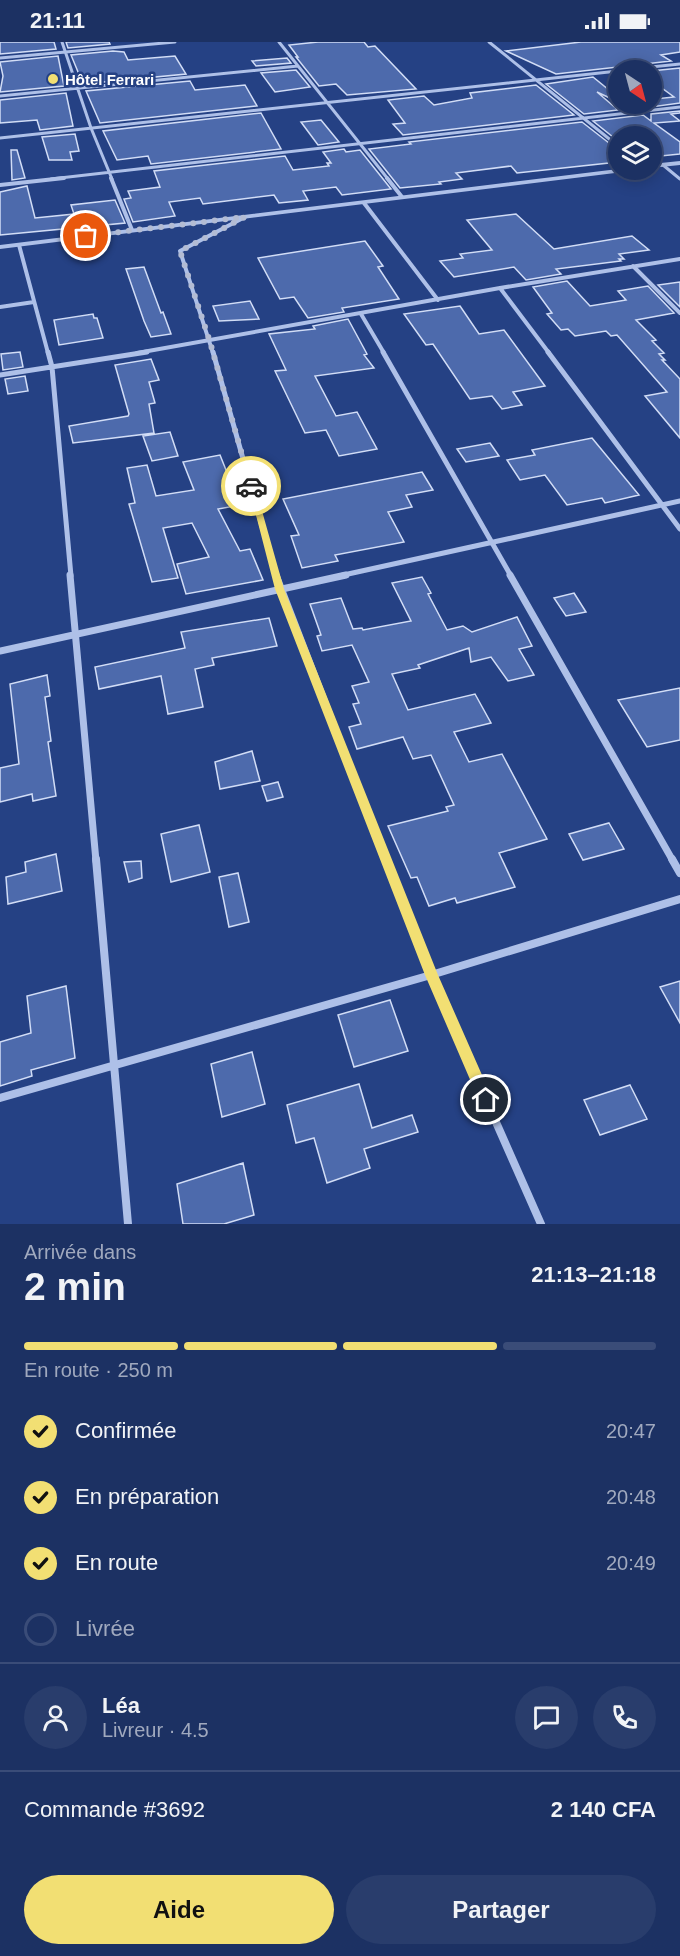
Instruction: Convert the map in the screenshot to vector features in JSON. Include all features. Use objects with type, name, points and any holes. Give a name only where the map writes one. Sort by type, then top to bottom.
[{"type":"street","points":[[62,42],[91,128],[132,230]]},
{"type":"street","points":[[0,58],[175,42]]},
{"type":"street","points":[[279,42],[402,197]]},
{"type":"street","points":[[489,42],[608,138]]},
{"type":"street","points":[[662,66],[680,64]]},
{"type":"street","points":[[0,96],[298,66]]},
{"type":"street","points":[[0,138],[608,72]]},
{"type":"street","points":[[0,185],[680,107]]},
{"type":"street","points":[[663,165],[680,163]]},
{"type":"street","points":[[663,165],[680,179]]},
{"type":"street","points":[[0,247],[608,172]]},
{"type":"street","points":[[364,203],[438,300]]},
{"type":"street","points":[[245,217],[180,251],[210,342],[280,589],[431,975],[541,1224]]},
{"type":"street","points":[[18,245],[52,367],[77,634],[112,1065],[128,1224]]},
{"type":"street","points":[[0,375],[210,342],[500,288],[680,259]]},
{"type":"street","points":[[633,266],[680,313]]},
{"type":"street","points":[[500,288],[680,529]]},
{"type":"street","points":[[0,307],[34,302]]},
{"type":"street","points":[[362,314],[680,873]]},
{"type":"street","points":[[0,651],[680,501]]},
{"type":"street","points":[[0,1098],[431,975],[680,900]]},
{"type":"building","points":[[0,42],[54,42],[56,49],[0,54]]},
{"type":"building","points":[[66,42],[109,42],[110,44],[68,48]]},
{"type":"building","points":[[318,42],[364,42],[368,47],[375,46],[416,89],[347,95],[336,84],[319,86],[289,45]]},
{"type":"building","points":[[581,42],[680,42],[680,52],[661,55],[671,61],[608,60],[608,68],[556,74],[506,51]]},
{"type":"building","points":[[124,52],[128,60],[175,56],[186,74],[83,84],[71,55]]},
{"type":"building","points":[[58,56],[64,86],[0,92],[3,76],[0,62]]},
{"type":"building","points":[[287,58],[291,63],[256,66],[252,61]]},
{"type":"building","points":[[680,68],[680,103],[662,105],[662,98],[674,97],[662,88],[662,70]]},
{"type":"building","points":[[296,70],[310,87],[275,92],[261,73]]},
{"type":"building","points":[[593,77],[608,89],[608,97],[597,92],[608,101],[608,111],[584,114],[546,84]]},
{"type":"building","points":[[190,81],[195,90],[245,85],[257,106],[100,123],[86,91]]},
{"type":"building","points":[[536,85],[574,115],[403,135],[393,124],[405,123],[388,100],[424,96],[434,105],[472,98],[470,93]]},
{"type":"building","points":[[66,93],[73,126],[40,130],[37,120],[0,123],[0,100]]},
{"type":"building","points":[[680,111],[680,113],[671,114],[680,121],[654,123],[658,126],[608,126],[608,133],[593,121],[643,115],[651,121],[651,114]]},
{"type":"building","points":[[261,113],[281,149],[151,164],[148,156],[117,160],[103,131]]},
{"type":"building","points":[[321,120],[339,142],[318,145],[301,122]]},
{"type":"building","points":[[582,122],[608,142],[608,163],[517,173],[511,166],[456,173],[462,179],[439,182],[441,184],[400,188],[369,149],[411,144],[409,142]]},
{"type":"building","points":[[662,129],[680,142],[680,154],[662,156]]},
{"type":"building","points":[[75,134],[79,151],[70,152],[72,160],[49,160],[42,137]]},
{"type":"building","points":[[344,149],[346,152],[360,150],[391,189],[342,195],[336,187],[303,191],[308,200],[279,203],[274,195],[203,204],[200,198],[169,202],[175,216],[133,222],[124,199],[131,198],[128,191],[160,187],[154,171],[285,156],[293,170],[329,166],[327,163],[331,163],[323,152]]},
{"type":"building","points":[[11,150],[17,150],[25,178],[12,180]]},
{"type":"building","points":[[27,186],[35,218],[74,214],[71,205],[115,200],[125,223],[0,235],[0,192]]},
{"type":"building","points":[[516,214],[554,249],[632,236],[649,250],[619,254],[624,259],[619,259],[621,261],[556,269],[561,274],[526,280],[514,267],[454,277],[440,261],[463,258],[460,254],[492,250],[467,220]]},
{"type":"building","points":[[365,241],[383,266],[378,267],[399,299],[342,308],[344,312],[308,318],[294,297],[280,299],[258,258]]},
{"type":"building","points":[[144,267],[171,334],[151,337],[144,321],[126,269]]},
{"type":"building","points":[[567,281],[590,306],[626,300],[618,291],[648,286],[674,313],[636,320],[656,340],[652,341],[664,353],[659,354],[665,360],[662,360],[680,379],[680,438],[645,396],[667,392],[617,335],[611,336],[606,331],[575,336],[568,329],[561,330],[547,314],[552,313],[533,287]]},
{"type":"building","points":[[680,282],[680,307],[658,285]]},
{"type":"building","points":[[250,301],[259,319],[219,321],[213,306]]},
{"type":"building","points":[[460,306],[479,334],[504,330],[545,386],[513,392],[522,405],[502,409],[492,396],[470,399],[433,344],[426,345],[404,314]]},
{"type":"building","points":[[93,314],[94,318],[97,318],[103,338],[59,345],[54,320]]},
{"type":"building","points":[[348,319],[367,354],[364,355],[374,368],[315,376],[336,416],[357,412],[377,449],[339,456],[326,430],[305,433],[275,371],[286,370],[269,334],[315,329],[313,326]]},
{"type":"building","points":[[20,352],[23,367],[3,370],[1,354]]},
{"type":"building","points":[[151,359],[159,380],[149,382],[155,403],[149,404],[154,433],[73,443],[69,426],[128,416],[115,365]]},
{"type":"building","points":[[25,376],[28,391],[8,394],[5,379]]},
{"type":"building","points":[[170,432],[178,456],[152,461],[143,436]]},
{"type":"building","points":[[592,438],[639,495],[605,503],[602,498],[567,505],[545,475],[520,480],[507,460],[535,455],[532,450]]},
{"type":"building","points":[[490,443],[499,456],[466,462],[457,449]]},
{"type":"building","points":[[220,455],[228,475],[225,475],[235,506],[218,509],[240,551],[250,549],[263,580],[186,594],[177,564],[209,557],[192,523],[163,528],[178,578],[152,582],[129,504],[135,503],[127,468],[147,465],[156,496],[194,490],[183,462]]},
{"type":"building","points":[[422,472],[433,490],[406,495],[412,507],[388,512],[404,542],[335,555],[338,561],[302,568],[291,536],[299,535],[283,499]]},
{"type":"building","points":[[422,577],[431,593],[428,594],[447,630],[463,626],[472,632],[517,617],[532,646],[519,649],[534,675],[508,681],[491,657],[471,662],[469,648],[418,665],[420,668],[392,674],[408,710],[475,694],[491,723],[454,732],[469,762],[502,754],[547,839],[499,853],[515,887],[457,903],[455,898],[429,906],[417,877],[411,878],[388,826],[448,811],[446,807],[454,805],[431,755],[413,759],[403,737],[357,749],[349,727],[361,724],[353,704],[359,703],[352,686],[369,682],[352,645],[322,651],[317,636],[321,635],[310,604],[341,598],[353,629],[362,628],[363,630],[411,621],[392,583]]},
{"type":"building","points":[[574,593],[586,612],[566,616],[554,598]]},
{"type":"building","points":[[269,618],[277,646],[212,658],[214,665],[195,669],[203,707],[168,714],[161,676],[99,689],[95,667],[185,648],[181,632]]},
{"type":"building","points":[[47,675],[50,696],[45,697],[51,741],[48,742],[56,796],[33,801],[32,794],[0,802],[0,768],[19,764],[10,684]]},
{"type":"building","points":[[680,688],[680,740],[647,747],[618,700]]},
{"type":"building","points":[[252,751],[260,781],[220,789],[215,762]]},
{"type":"building","points":[[278,782],[283,797],[267,801],[262,786]]},
{"type":"building","points":[[609,823],[624,849],[583,860],[569,834]]},
{"type":"building","points":[[199,825],[210,872],[171,882],[161,834]]},
{"type":"building","points":[[56,854],[62,891],[8,904],[6,877],[26,872],[25,862]]},
{"type":"building","points":[[141,861],[142,878],[129,882],[124,862]]},
{"type":"building","points":[[238,873],[249,922],[229,927],[219,877]]},
{"type":"building","points":[[680,981],[680,1023],[660,987]]},
{"type":"building","points":[[66,986],[75,1058],[31,1070],[32,1076],[0,1086],[0,1042],[31,1033],[27,996]]},
{"type":"building","points":[[390,1000],[408,1051],[354,1067],[338,1015]]},
{"type":"building","points":[[252,1052],[265,1104],[222,1117],[211,1064]]},
{"type":"building","points":[[359,1084],[372,1128],[412,1115],[418,1132],[364,1149],[370,1168],[327,1183],[314,1138],[296,1143],[287,1105]]},
{"type":"building","points":[[630,1085],[647,1119],[600,1135],[584,1100]]},
{"type":"building","points":[[243,1163],[254,1215],[224,1224],[183,1224],[177,1184]]},
{"type":"way so far","points":[[86,236],[245,217],[180,251],[210,342],[251,486]]},
{"type":"place","name":"Hôtel Ferrari","points":[[53,79]]},
{"type":"route","points":[[251,486],[280,589],[431,975],[486,1100]]}]
